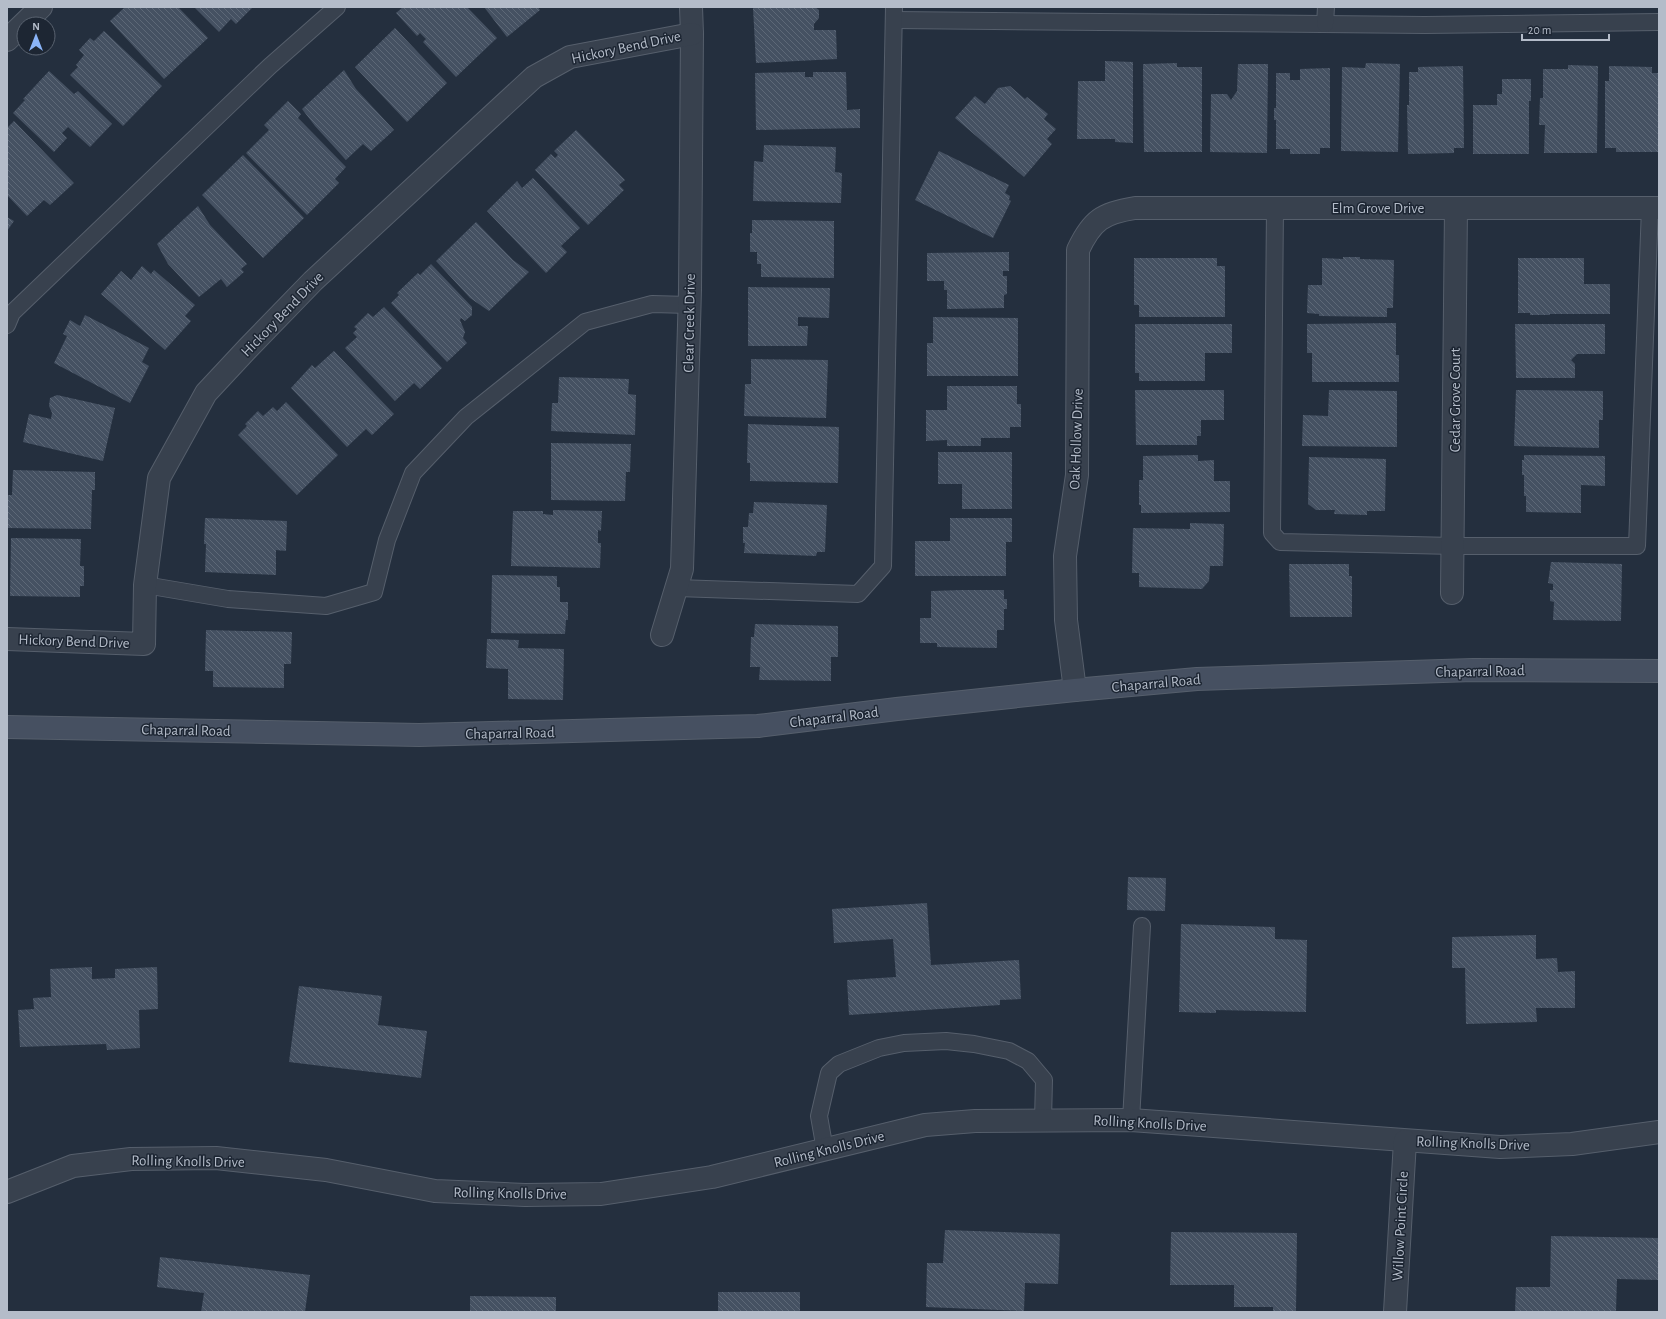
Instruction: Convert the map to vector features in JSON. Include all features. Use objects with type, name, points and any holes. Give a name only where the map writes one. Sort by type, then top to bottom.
[{"type":"main road","name":"Chaparral Road","points":[[7,727],[419,735],[758,726],[897,709],[1197,679],[1473,670],[1659,671]]},
{"type":"street","points":[[7,40],[42,7]]},
{"type":"street","name":"Clear Creek Drive","points":[[662,635],[682,569],[690,305],[691,7]]},
{"type":"street","name":"Hickory Bend Drive","points":[[7,639],[144,644],[145,585],[159,478],[206,393],[313,281],[534,77],[570,57],[692,34]]},
{"type":"street","name":"Elm Grove Drive","points":[[1100,219],[1117,211],[1135,208],[1654,208]]},
{"type":"street","name":"Cedar Grove Court","points":[[1452,593],[1454,546],[1456,208]]},
{"type":"street","name":"Oak Hollow Drive","points":[[1075,690],[1066,620],[1065,556],[1077,475],[1078,250],[1086,233],[1100,219]]},
{"type":"street","name":"Rolling Knolls Drive","points":[[7,1192],[73,1166],[131,1159],[216,1158],[326,1170],[435,1191],[525,1195],[601,1194],[712,1177],[925,1125],[975,1121],[1131,1120],[1500,1147],[1572,1144],[1659,1132]]},
{"type":"street","name":"Willow Point Circle","points":[[1395,1312],[1405,1141]]},
{"type":"lane","points":[[7,325],[12,313],[270,66],[337,7]]},
{"type":"lane","points":[[1325,24],[1326,7]]},
{"type":"lane","points":[[677,588],[858,594],[883,566],[894,14],[1325,24],[1425,25],[1659,22]]},
{"type":"lane","points":[[1275,208],[1272,533],[1280,542],[1454,546],[1637,546],[1654,208]]},
{"type":"lane","points":[[145,585],[228,599],[326,606],[374,592],[387,540],[413,473],[466,417],[585,322],[652,304],[690,305]]},
{"type":"lane","points":[[1131,1120],[1142,926]]},
{"type":"lane","points":[[825,1150],[819,1116],[829,1073],[839,1064],[879,1048],[904,1043],[946,1041],[974,1044],[1008,1051],[1028,1061],[1044,1080],[1043,1120]]},
{"type":"building","points":[[125,7],[178,7],[208,38],[164,79],[110,21]]},
{"type":"building","points":[[194,7],[253,7],[236,24],[231,19],[219,32]]},
{"type":"building","points":[[403,7],[467,7],[497,38],[456,77],[423,42],[426,39],[420,33],[417,36],[396,13]]},
{"type":"building","points":[[484,7],[538,7],[540,10],[507,37]]},
{"type":"building","points":[[815,7],[819,10],[819,18],[814,24],[814,30],[836,30],[837,59],[756,63],[753,8]]},
{"type":"building","points":[[395,28],[447,83],[407,122],[355,67]]},
{"type":"building","points":[[104,31],[162,86],[123,126],[70,75],[78,67],[76,65],[84,55],[79,50],[90,38],[94,41]]},
{"type":"building","points":[[1105,61],[1133,62],[1133,143],[1115,142],[1115,139],[1077,139],[1078,81],[1105,81]]},
{"type":"building","points":[[1177,63],[1177,67],[1202,67],[1202,152],[1144,152],[1143,64]]},
{"type":"building","points":[[1366,63],[1400,64],[1398,152],[1341,151],[1342,67],[1365,68]]},
{"type":"building","points":[[1238,64],[1268,64],[1267,153],[1210,152],[1211,94],[1227,94],[1231,100],[1237,91]]},
{"type":"building","points":[[1568,65],[1598,66],[1597,153],[1544,153],[1545,125],[1539,125],[1540,98],[1543,98],[1543,69],[1568,69]]},
{"type":"building","points":[[1463,66],[1464,148],[1454,148],[1454,153],[1408,154],[1407,105],[1409,105],[1409,72],[1418,72],[1418,67]]},
{"type":"building","points":[[1609,66],[1652,67],[1652,73],[1659,73],[1659,152],[1616,152],[1616,148],[1605,148],[1605,81],[1609,81]]},
{"type":"building","points":[[1330,68],[1330,148],[1320,148],[1320,154],[1290,154],[1290,149],[1276,149],[1276,120],[1274,120],[1274,108],[1276,108],[1276,73],[1290,73],[1290,80],[1300,80],[1300,69]]},
{"type":"building","points":[[344,70],[356,89],[394,130],[371,151],[363,144],[346,160],[315,126],[302,109]]},
{"type":"building","points":[[49,71],[74,94],[78,91],[112,124],[90,147],[68,127],[62,133],[67,138],[54,152],[13,113],[25,100],[23,99]]},
{"type":"building","points":[[805,72],[805,77],[813,77],[813,72],[846,72],[847,110],[860,109],[860,128],[756,130],[755,73]]},
{"type":"building","points":[[1502,79],[1531,79],[1531,101],[1529,101],[1529,154],[1473,154],[1473,105],[1497,105],[1497,94],[1502,94]]},
{"type":"building","points":[[1010,86],[1025,99],[1027,97],[1048,114],[1044,119],[1056,129],[1047,139],[1052,144],[1024,177],[955,118],[975,96],[985,104],[998,88]]},
{"type":"building","points":[[288,101],[301,114],[298,118],[346,167],[335,179],[339,183],[307,215],[246,153],[269,130],[264,125]]},
{"type":"building","points":[[14,121],[74,183],[50,205],[44,200],[27,216],[7,195],[7,128]]},
{"type":"building","points":[[576,130],[625,180],[619,185],[624,190],[588,225],[535,170],[551,154],[555,158],[558,155],[554,151]]},
{"type":"building","points":[[764,145],[836,147],[835,172],[842,173],[841,203],[753,201],[754,161],[763,162]]},
{"type":"building","points":[[939,151],[1009,185],[1005,193],[1010,196],[1009,200],[1011,201],[993,238],[915,200]]},
{"type":"building","points":[[243,155],[304,218],[263,258],[202,195]]},
{"type":"building","points":[[533,178],[580,228],[561,246],[567,252],[546,273],[487,211],[517,181],[522,188]]},
{"type":"building","points":[[198,206],[210,225],[247,264],[241,269],[244,272],[227,287],[221,279],[199,297],[168,264],[157,244]]},
{"type":"building","points":[[7,217],[14,221],[7,231]]},
{"type":"building","points":[[752,220],[834,221],[834,278],[761,277],[761,264],[757,264],[757,252],[750,252]]},
{"type":"building","points":[[476,222],[513,260],[529,272],[489,311],[470,298],[436,261]]},
{"type":"building","points":[[1009,252],[1009,271],[1003,271],[1003,276],[1007,276],[1007,294],[1004,295],[1004,308],[947,309],[947,290],[944,290],[944,281],[927,281],[927,253]]},
{"type":"building","points":[[1343,257],[1394,260],[1393,308],[1387,308],[1387,317],[1319,316],[1319,314],[1307,313],[1308,285],[1322,285],[1322,258],[1343,259]]},
{"type":"building","points":[[1134,258],[1217,258],[1217,266],[1225,266],[1225,317],[1139,317],[1139,305],[1134,305]]},
{"type":"building","points":[[1518,258],[1584,258],[1584,284],[1610,284],[1610,314],[1530,315],[1530,313],[1518,313]]},
{"type":"building","points":[[431,264],[472,307],[472,315],[465,321],[461,318],[460,320],[465,332],[463,338],[467,343],[447,362],[391,303],[399,295],[397,293],[418,273],[420,275]]},
{"type":"building","points":[[142,266],[151,274],[154,270],[195,305],[185,316],[191,321],[165,350],[101,294],[121,271],[131,280]]},
{"type":"building","points":[[748,287],[830,288],[829,318],[798,317],[798,326],[808,326],[807,346],[748,346]]},
{"type":"building","points":[[384,307],[442,368],[420,389],[414,383],[395,401],[345,348],[357,337],[353,333],[357,329],[354,327],[368,313],[373,317]]},
{"type":"building","points":[[85,315],[149,348],[142,362],[149,366],[130,403],[54,363],[67,336],[63,334],[70,320],[80,326]]},
{"type":"building","points":[[933,317],[1018,318],[1018,376],[927,376],[927,343],[933,343]]},
{"type":"building","points":[[1396,323],[1396,355],[1399,355],[1399,382],[1312,382],[1312,353],[1307,353],[1307,324]]},
{"type":"building","points":[[1135,324],[1232,324],[1232,353],[1205,353],[1205,381],[1139,381],[1139,373],[1135,373]]},
{"type":"building","points":[[1515,324],[1605,324],[1605,354],[1577,354],[1571,360],[1575,364],[1575,378],[1516,378]]},
{"type":"building","points":[[334,351],[394,414],[372,435],[366,429],[347,447],[291,388],[312,365],[315,368]]},
{"type":"building","points":[[751,359],[828,360],[826,418],[744,416],[745,384],[751,384]]},
{"type":"building","points":[[559,377],[629,379],[628,394],[636,395],[635,435],[551,431],[552,403],[558,403]]},
{"type":"building","points":[[947,386],[1017,386],[1017,404],[1021,404],[1021,427],[1010,427],[1010,438],[981,438],[981,446],[947,446],[947,440],[926,441],[926,410],[947,410]]},
{"type":"building","points":[[1135,390],[1224,390],[1224,420],[1201,420],[1201,436],[1197,436],[1197,445],[1136,445]]},
{"type":"building","points":[[1329,390],[1397,391],[1397,447],[1302,446],[1303,415],[1328,416]]},
{"type":"building","points":[[1516,390],[1603,391],[1603,420],[1599,420],[1599,448],[1514,446]]},
{"type":"building","points":[[57,395],[115,408],[103,461],[23,442],[29,414],[51,419],[52,413],[49,406],[50,398]]},
{"type":"building","points":[[286,402],[338,455],[297,495],[238,435],[247,426],[245,424],[258,411],[263,416],[273,407],[277,411]]},
{"type":"building","points":[[748,424],[839,427],[838,483],[750,481],[750,463],[747,463]]},
{"type":"building","points":[[551,443],[631,444],[630,472],[626,472],[625,501],[551,500]]},
{"type":"building","points":[[938,452],[1012,452],[1012,509],[962,509],[962,484],[938,484]]},
{"type":"building","points":[[1198,455],[1198,461],[1214,460],[1214,481],[1230,481],[1230,512],[1141,513],[1141,505],[1139,505],[1139,480],[1143,480],[1143,456]]},
{"type":"building","points":[[1524,455],[1605,456],[1605,486],[1581,485],[1581,513],[1526,512],[1524,475],[1522,475],[1522,460],[1524,460]]},
{"type":"building","points":[[1309,457],[1386,459],[1385,511],[1367,511],[1367,515],[1334,514],[1335,510],[1316,510],[1308,504]]},
{"type":"building","points":[[13,470],[95,472],[95,490],[92,490],[91,529],[7,528],[7,495],[12,495]]},
{"type":"building","points":[[754,502],[827,505],[825,552],[817,552],[816,556],[744,553],[745,543],[743,543],[743,527],[748,527],[749,513],[753,513]]},
{"type":"building","points":[[553,510],[602,511],[601,531],[598,530],[598,543],[601,543],[600,568],[511,566],[513,511],[543,511],[543,514],[553,515]]},
{"type":"building","points":[[205,518],[287,521],[286,551],[276,550],[276,575],[205,572]]},
{"type":"building","points":[[950,518],[1012,518],[1012,542],[1006,542],[1006,576],[915,576],[915,541],[950,541]]},
{"type":"building","points":[[1190,523],[1224,524],[1223,566],[1210,566],[1209,581],[1202,589],[1139,587],[1139,573],[1132,573],[1133,528],[1190,529]]},
{"type":"building","points":[[11,538],[81,539],[80,566],[84,566],[84,586],[80,586],[80,597],[10,596]]},
{"type":"building","points":[[1551,562],[1622,564],[1621,621],[1553,620],[1554,602],[1550,601],[1550,590],[1553,590],[1553,584],[1548,583]]},
{"type":"building","points":[[1289,564],[1349,564],[1349,576],[1352,576],[1352,617],[1290,617]]},
{"type":"building","points":[[492,575],[557,576],[557,587],[560,587],[560,602],[568,602],[568,620],[566,620],[565,634],[491,633]]},
{"type":"building","points":[[1004,590],[1004,599],[1007,599],[1007,609],[1004,609],[1004,630],[997,630],[997,648],[937,647],[937,643],[920,643],[920,618],[931,618],[931,591]]},
{"type":"building","points":[[755,624],[838,626],[838,657],[831,657],[831,681],[759,680],[760,667],[750,667],[751,637],[754,637]]},
{"type":"building","points":[[206,630],[292,632],[291,664],[284,664],[284,688],[213,687],[213,671],[205,671]]},
{"type":"building","points":[[487,639],[519,640],[518,648],[564,649],[563,700],[508,699],[508,669],[486,668]]},
{"type":"building","points":[[1128,877],[1166,878],[1165,911],[1127,910]]},
{"type":"building","points":[[927,903],[931,965],[1019,960],[1021,999],[1000,1000],[1000,1005],[849,1015],[847,980],[896,977],[893,939],[834,943],[832,909]]},
{"type":"building","points":[[1181,924],[1275,927],[1275,939],[1307,940],[1306,1012],[1216,1010],[1216,1013],[1179,1012]]},
{"type":"building","points":[[1536,935],[1536,959],[1557,958],[1558,972],[1575,971],[1575,1008],[1536,1008],[1537,1022],[1466,1024],[1465,968],[1452,968],[1452,937]]},
{"type":"building","points":[[92,967],[92,979],[115,978],[115,969],[157,967],[158,1009],[139,1010],[140,1048],[107,1050],[106,1044],[20,1047],[18,1010],[34,1009],[33,998],[51,997],[50,969]]},
{"type":"building","points":[[299,986],[382,996],[378,1025],[427,1031],[421,1078],[289,1062]]},
{"type":"building","points":[[945,1230],[1060,1234],[1058,1284],[1025,1283],[1024,1311],[926,1307],[927,1263],[943,1263]]},
{"type":"building","points":[[1171,1232],[1297,1233],[1296,1312],[1273,1312],[1273,1307],[1234,1307],[1234,1285],[1170,1285]]},
{"type":"building","points":[[1551,1236],[1659,1238],[1659,1280],[1617,1279],[1616,1312],[1515,1312],[1516,1287],[1550,1287]]},
{"type":"building","points":[[160,1257],[310,1275],[305,1312],[201,1312],[204,1293],[157,1287]]},
{"type":"building","points":[[718,1292],[800,1292],[800,1312],[718,1312]]},
{"type":"building","points":[[470,1296],[556,1297],[556,1312],[470,1312]]}]
